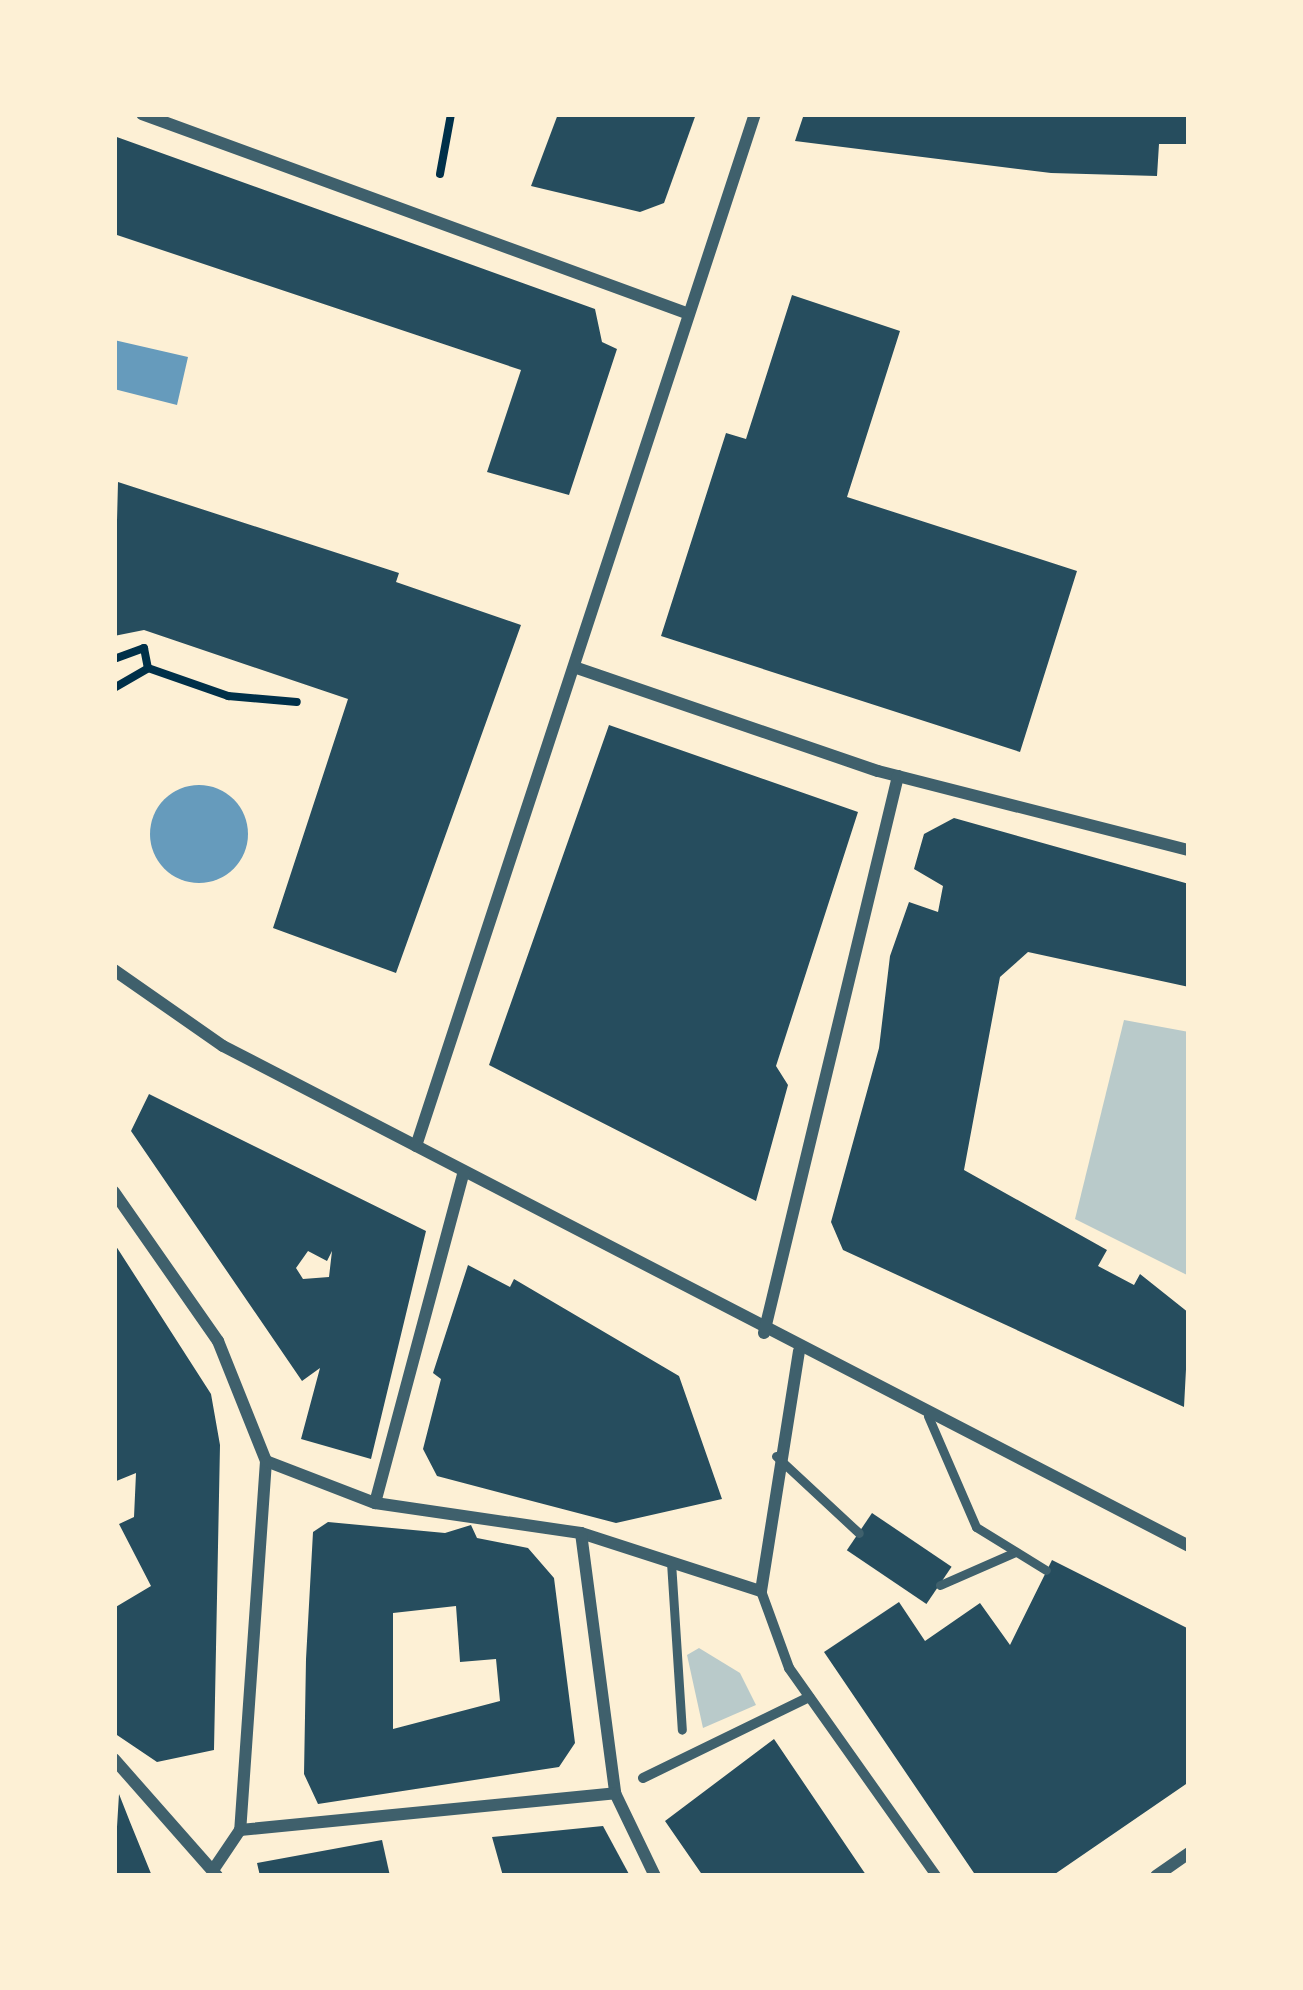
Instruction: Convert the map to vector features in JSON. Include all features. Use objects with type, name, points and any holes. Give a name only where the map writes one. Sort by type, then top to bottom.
[{"type":"street","points":[[142,114],[689,314]]},
{"type":"street","points":[[416,1146],[755,114]]},
{"type":"street","points":[[574,668],[898,776],[1189,850]]},
{"type":"street","points":[[764,1333],[898,776]]},
{"type":"street","points":[[114,970],[224,1046],[764,1333],[1189,1546]]},
{"type":"street","points":[[375,1503],[464,1174]]},
{"type":"street","points":[[114,1192],[218,1341],[266,1461],[240,1830],[216,1872],[114,1759]]},
{"type":"street","points":[[799,1351],[776,1456],[761,1592],[809,1697],[936,1876]]},
{"type":"street","points":[[266,1461],[375,1503],[581,1532],[761,1592]]},
{"type":"street","points":[[581,1532],[615,1793],[656,1876]]},
{"type":"street","points":[[643,1778],[809,1697]]},
{"type":"street","points":[[240,1830],[615,1793]]},
{"type":"street","points":[[1156,1876],[1189,1852]]},
{"type":"lane","points":[[928,1416],[976,1527],[1046,1570]]},
{"type":"lane","points":[[776,1456],[859,1533]]},
{"type":"lane","points":[[940,1585],[1015,1552]]},
{"type":"lane","points":[[671,1562],[682,1730]]},
{"type":"path","points":[[440,174],[451,114]]},
{"type":"path","points":[[114,659],[144,648],[148,668]]},
{"type":"path","points":[[114,688],[148,668],[229,696],[296,701]]},
{"type":"shaded area","points":[[1124,1020],[1189,1032],[1189,1276],[1075,1219]]},
{"type":"shaded area","points":[[699,1648],[740,1673],[756,1705],[703,1728],[687,1655]]},
{"type":"water","points":[[114,340],[188,357],[177,405],[114,389]]},
{"type":"water","points":[[199,785],[218,788],[234,799],[245,815],[245,853],[234,869],[218,880],[199,883],[180,880],[164,869],[153,853],[150,834],[153,815],[164,799],[180,788]]},
{"type":"building","points":[[558,114],[696,114],[664,203],[640,212],[531,186]]},
{"type":"building","points":[[804,114],[1189,114],[1189,144],[1159,144],[1157,176],[1051,173],[795,141]]},
{"type":"building","points":[[114,136],[595,309],[602,342],[617,349],[569,495],[487,472],[521,370],[114,234]]},
{"type":"building","points":[[792,295],[900,331],[847,497],[1077,571],[1020,752],[661,636],[726,433],[746,439]]},
{"type":"building","points":[[118,482],[399,573],[396,582],[521,625],[396,973],[273,928],[348,699],[144,630],[114,636]]},
{"type":"building","points":[[609,725],[858,812],[776,1066],[788,1085],[756,1201],[489,1065]]},
{"type":"building","points":[[954,818],[1189,884],[1189,987],[1028,952],[1000,977],[964,1170],[1107,1250],[1098,1266],[1134,1285],[1140,1274],[1189,1313],[1184,1407],[843,1250],[831,1222],[879,1048],[890,956],[909,902],[938,912],[943,886],[914,869],[924,834]]},
{"type":"building","points":[[149,1094],[426,1231],[371,1459],[301,1439],[320,1368],[302,1381],[131,1131]],"holes":[[[308,1251],[327,1261],[332,1251],[329,1277],[303,1279],[296,1268]]]},
{"type":"building","points":[[114,1243],[211,1394],[220,1445],[214,1750],[157,1762],[114,1733],[114,1608],[151,1586],[119,1524],[134,1517],[136,1473],[114,1482]]},
{"type":"building","points":[[468,1265],[510,1287],[514,1279],[679,1376],[722,1499],[616,1523],[437,1476],[423,1449],[441,1379],[433,1373]]},
{"type":"building","points":[[872,1513],[952,1567],[926,1604],[847,1550]]},
{"type":"building","points":[[328,1522],[445,1533],[471,1525],[477,1538],[528,1548],[554,1578],[575,1743],[559,1767],[318,1804],[304,1774],[313,1532]],"holes":[[[456,1606],[460,1662],[496,1659],[500,1701],[393,1729],[393,1613]]]},
{"type":"building","points":[[1052,1560],[1189,1629],[1189,1782],[1052,1876],[976,1876],[824,1652],[899,1602],[925,1641],[980,1603],[1010,1645]]},
{"type":"building","points":[[774,1739],[867,1876],[703,1876],[665,1821]]},
{"type":"building","points":[[119,1794],[130,1822],[152,1876],[114,1876]]},
{"type":"building","points":[[603,1826],[630,1876],[503,1876],[492,1837]]},
{"type":"building","points":[[382,1840],[390,1876],[260,1876],[257,1863]]}]
